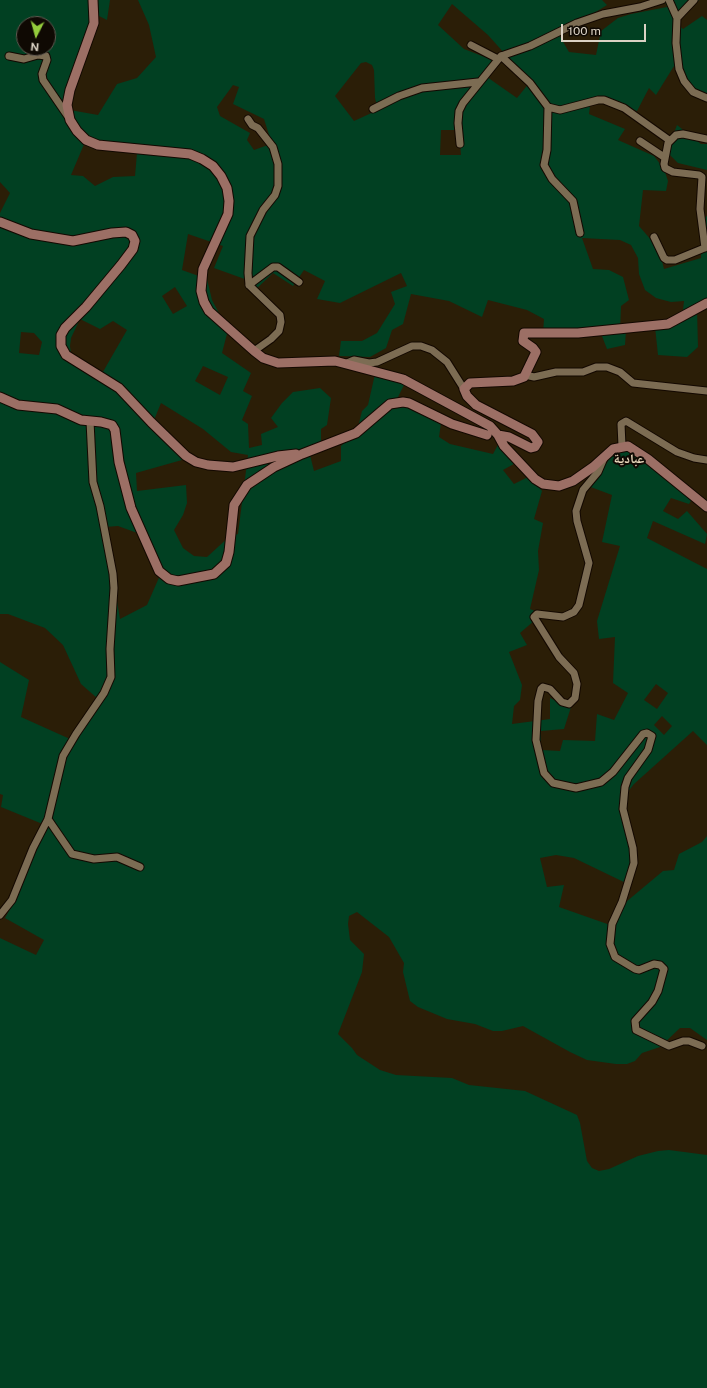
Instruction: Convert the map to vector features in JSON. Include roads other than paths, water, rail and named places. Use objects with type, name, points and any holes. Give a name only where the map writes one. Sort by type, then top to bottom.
[{"type":"street","points":[[70,120],[68,105],[70,90],[94,23],[93,0]]},
{"type":"street","points":[[460,144],[458,123],[459,111],[478,82],[499,57],[530,46],[577,23],[603,14],[640,7],[662,0]]},
{"type":"street","points":[[669,0],[677,18],[676,43],[679,69],[684,81],[693,92],[707,98]]},
{"type":"street","points":[[677,18],[694,0]]},
{"type":"street","points":[[471,45],[499,57],[530,83],[548,107],[547,150],[544,165],[552,179],[573,201],[580,233]]},
{"type":"street","points":[[9,56],[24,60],[38,55],[46,56],[47,60],[42,74],[43,80],[77,131],[86,140],[98,145],[190,154],[207,162],[221,176],[229,201],[228,214],[203,269],[201,291],[204,302],[210,311],[254,351],[264,358],[278,363],[314,361],[347,364],[403,378],[490,426],[534,479],[551,486],[559,486],[573,481],[613,449],[622,446],[632,448],[648,459],[707,507]]},
{"type":"street","points":[[374,109],[399,96],[422,88],[478,82]]},
{"type":"street","points":[[548,107],[560,110],[598,100],[604,100],[624,108],[669,140]]},
{"type":"street","points":[[248,120],[252,125],[258,128],[273,147],[278,164],[278,186],[275,195],[263,210],[250,236],[248,272],[249,285],[280,315],[281,322],[278,331],[271,339],[254,351]]},
{"type":"street","points":[[654,237],[666,260],[675,260],[706,248],[700,209],[702,177],[668,170],[664,164],[664,157],[669,140],[676,135],[683,134],[707,139]]},
{"type":"street","points":[[640,141],[664,157]]},
{"type":"street","points":[[0,222],[30,234],[72,241],[112,233],[126,232],[132,235],[135,241],[133,249],[110,279],[66,328],[61,335],[61,346],[66,355],[119,388],[150,422],[186,456],[208,465],[233,467],[278,456],[302,454]]},
{"type":"street","points":[[249,285],[273,267],[282,268],[299,282]]},
{"type":"street","points":[[525,376],[536,352],[534,348],[523,341],[522,336],[526,332],[578,333],[668,324],[707,303]]},
{"type":"street","points":[[0,397],[26,406],[57,409],[81,420],[109,424],[115,430],[123,481],[131,508],[159,571],[169,579],[178,581],[214,574],[223,568],[228,558],[234,505],[241,491],[253,480],[302,454],[349,437],[356,433],[385,407],[396,402],[410,403],[452,424],[499,438],[509,437],[531,448],[535,447],[538,442],[532,434],[476,405],[467,396],[447,362],[432,350],[421,346],[412,346],[377,362],[369,363],[354,360],[347,364]]},
{"type":"street","points":[[464,389],[470,383],[513,381],[525,376],[534,377],[556,372],[583,372],[596,367],[608,367],[620,372],[633,383],[707,391]]},
{"type":"street","points":[[468,415],[487,435]]},
{"type":"street","points":[[0,915],[12,900],[33,848],[48,819],[63,756],[104,693],[111,677],[112,671],[110,649],[114,588],[113,574],[100,506],[93,482],[90,421]]},
{"type":"street","points":[[622,446],[621,424],[626,421],[677,452],[694,458],[707,460]]},
{"type":"street","points":[[605,456],[598,472],[582,490],[576,511],[577,521],[589,563],[579,605],[574,612],[563,617],[537,614],[534,617],[559,657],[574,673],[577,684],[575,698],[569,704],[562,702],[550,689],[543,687],[541,689],[538,701],[536,740],[544,773],[553,783],[576,788],[601,782],[613,772],[643,734],[647,733],[652,736],[648,750],[628,778],[624,787],[623,809],[633,848],[634,863],[622,902],[612,924],[610,944],[615,957],[635,969],[639,970],[654,964],[660,965],[664,969],[658,991],[652,1002],[635,1021],[636,1030],[666,1045],[672,1046],[683,1041],[689,1041],[702,1046]]},
{"type":"street","points":[[48,819],[72,854],[94,859],[117,857],[140,867]]},
{"type":"district","name":"عبادية","points":[[629,459]]}]
